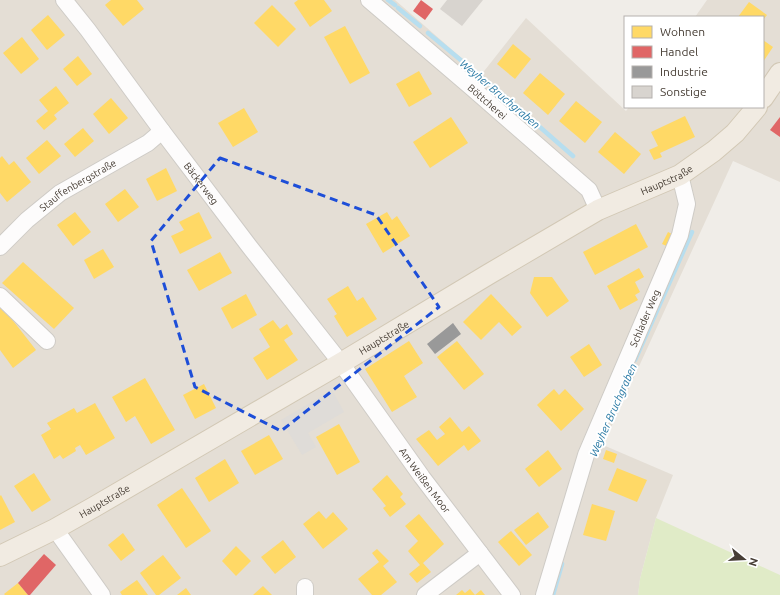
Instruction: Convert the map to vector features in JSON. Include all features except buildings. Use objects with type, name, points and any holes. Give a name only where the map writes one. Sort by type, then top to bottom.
[{"type":"main road","name":"Hauptstraße","points":[[0,556],[55,529],[341,363],[598,210],[680,175],[714,151],[734,132],[755,108]]},
{"type":"street","name":"Bäckerweg","points":[[64,0],[249,246],[341,363]]},
{"type":"street","name":"Böttcherei","points":[[368,0],[472,88],[588,190],[598,210]]},
{"type":"street","name":"Stauffenbergstraße","points":[[0,247],[27,220],[60,193],[148,144],[162,131]]},
{"type":"street","name":"Schlader Weg","points":[[544,595],[586,455],[680,234],[687,204],[680,175]]},
{"type":"street","points":[[0,296],[47,341]]},
{"type":"street","name":"Am Weißen Moor","points":[[341,363],[422,477],[512,595]]},
{"type":"street","points":[[55,529],[102,595]]},
{"type":"street","points":[[425,595],[480,553]]},
{"type":"highlighted area","points":[[220,158],[376,215],[439,307],[281,431],[195,387],[151,241]]},
{"type":"shaded area","points":[[0,0],[395,0],[481,75],[526,18],[626,111],[628,108],[764,108],[764,16],[696,16],[707,0],[780,0],[780,182],[733,161],[603,445],[673,475],[656,518],[640,579],[638,595],[0,595]]},
{"type":"shaded area","points":[[332,390],[344,412],[308,433],[316,447],[302,455],[281,420]]},
{"type":"green space","points":[[656,518],[780,575],[780,595],[638,595],[640,579]]},
{"type":"waterway","name":"Weyher Bruchgraben","points":[[388,0],[395,5]]},
{"type":"waterway","name":"Weyher Bruchgraben","points":[[398,8],[420,26]]},
{"type":"waterway","name":"Weyher Bruchgraben","points":[[428,33],[503,95],[573,156]]},
{"type":"waterway","name":"Weyher Bruchgraben","points":[[635,360],[692,232]]},
{"type":"waterway","name":"Weyher Bruchgraben","points":[[553,595],[562,564]]}]
